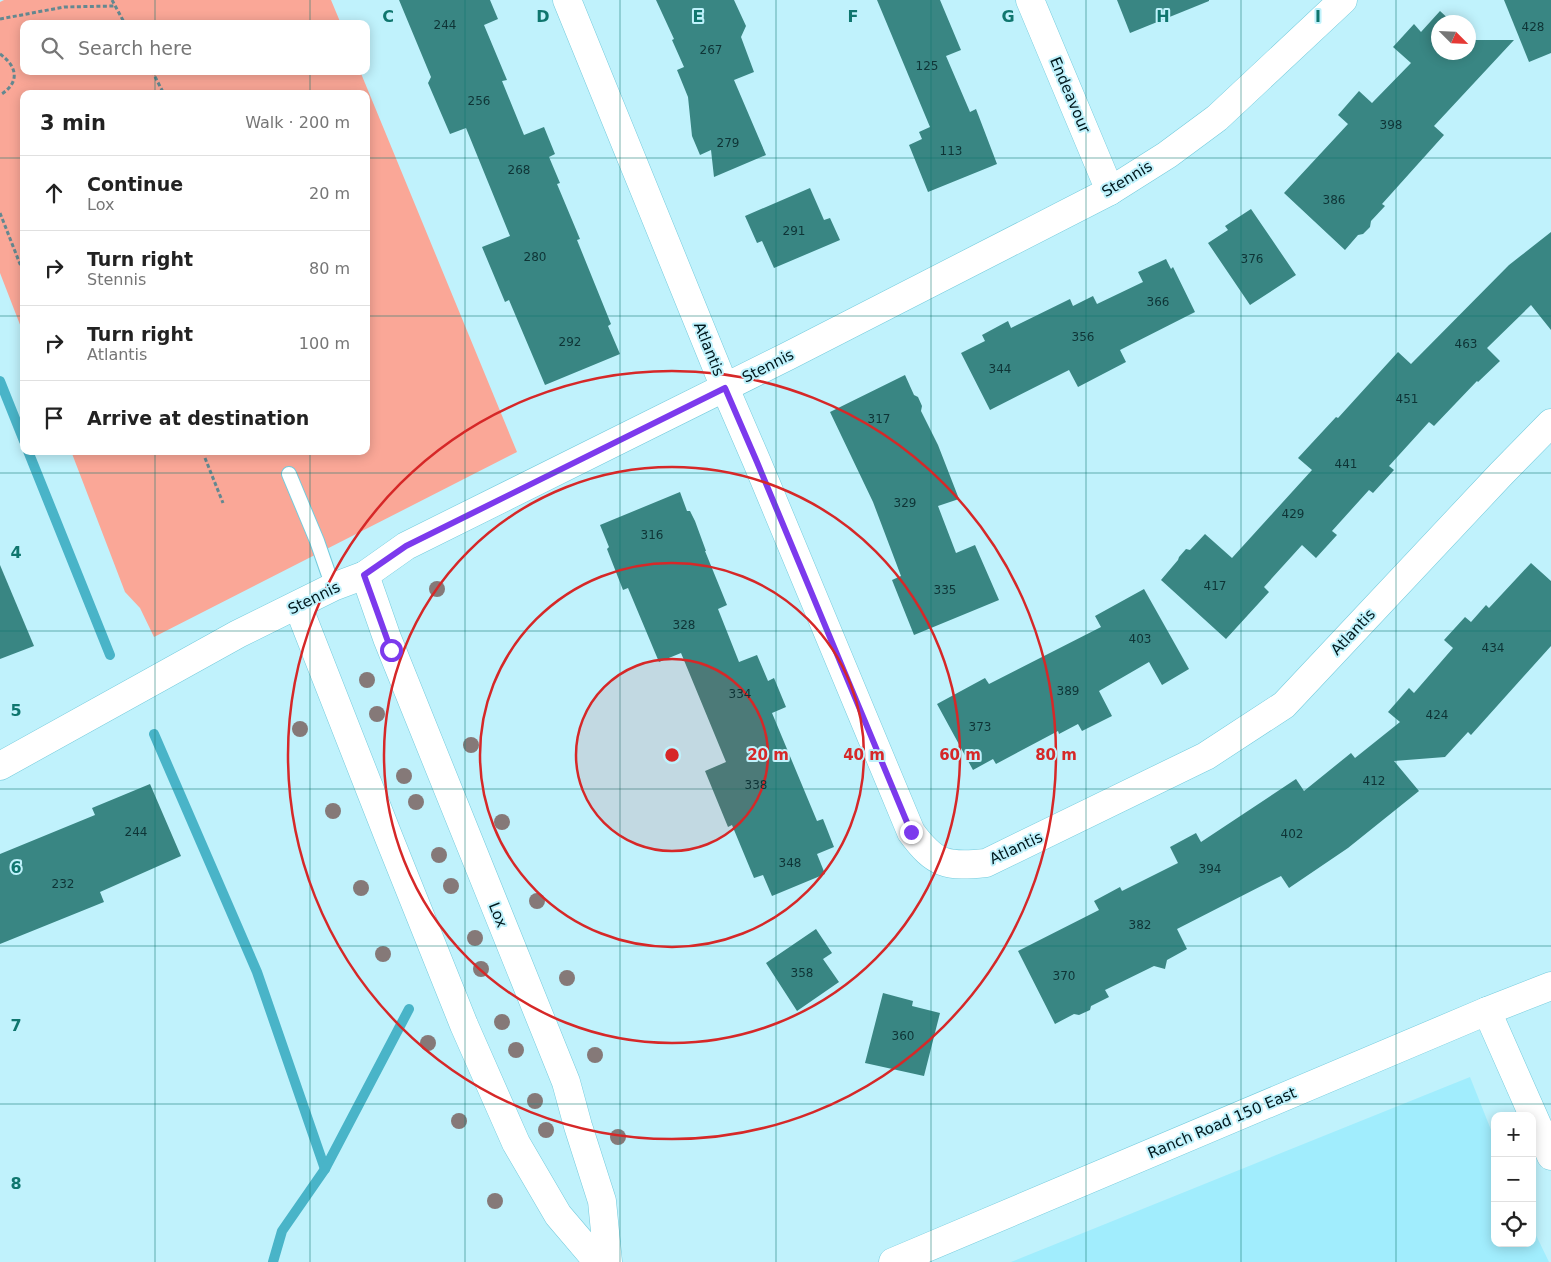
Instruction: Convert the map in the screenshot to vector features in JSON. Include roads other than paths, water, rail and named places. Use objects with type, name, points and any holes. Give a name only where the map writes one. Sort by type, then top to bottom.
[{"type":"street","name":"Atlantis","points":[[567,0],[725,388],[911,832],[937,871],[986,863],[1206,756],[1284,705],[1501,474],[1551,424]]},
{"type":"street","name":"Endeavour","points":[[1030,0],[1110,191]]},
{"type":"street","name":"Stennis","points":[[0,766],[238,634],[298,606],[333,587],[364,575],[406,546],[725,388],[1110,191],[1167,156],[1217,118],[1343,0]]},
{"type":"street","name":"Lox","points":[[364,575],[386,638],[566,1082],[602,1201],[608,1262]]},
{"type":"street","points":[[298,606],[457,1007],[516,1143],[558,1215],[598,1262]]},
{"type":"street","name":"Ranch Road 150 East","points":[[893,1262],[1487,1011],[1551,986]]},
{"type":"street","points":[[1487,1011],[1551,1156]]},
{"type":"lane","points":[[289,474],[317,541],[333,587]]},
{"type":"waterway","points":[[0,381],[20,431]]},
{"type":"waterway","points":[[30,455],[110,655]]},
{"type":"waterway","points":[[154,734],[257,972],[325,1169]]},
{"type":"waterway","points":[[273,1262],[282,1231],[325,1169],[409,1009]]}]
